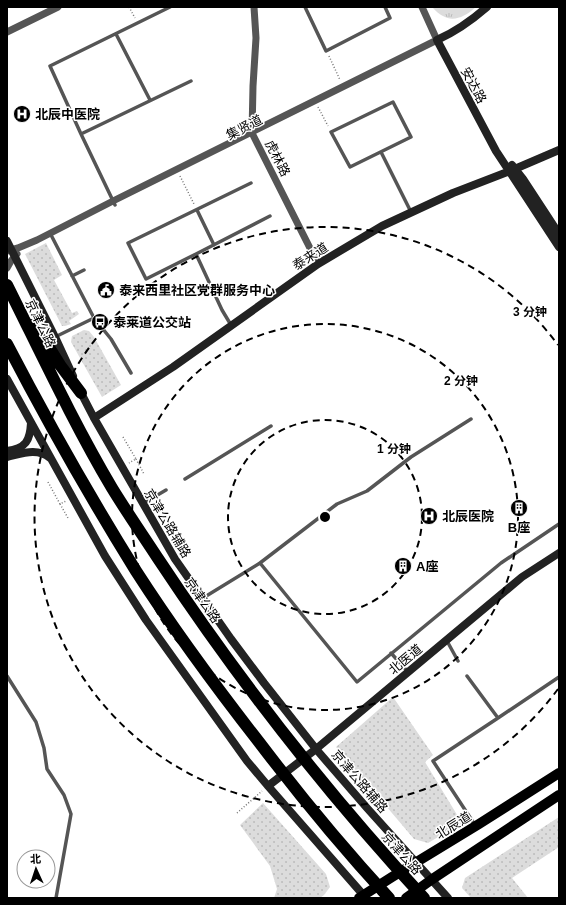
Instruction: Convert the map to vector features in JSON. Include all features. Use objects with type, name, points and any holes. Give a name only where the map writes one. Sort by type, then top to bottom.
[{"type":"highway","name":"京津公路","points":[[7,285],[67,407],[112,487],[178,589],[252,693],[328,788],[424,898]]},
{"type":"highway","points":[[19,309],[45,342],[81,394]]},
{"type":"highway","points":[[7,344],[92,499],[136,571],[177,632],[229,704],[329,830],[389,898]]},
{"type":"main road","name":"北辰道","points":[[363,897],[559,773]]},
{"type":"main road","points":[[406,898],[559,795]]},
{"type":"street","points":[[7,32],[58,7]]},
{"type":"street","name":"虎林路","points":[[254,7],[256,38],[252,134],[318,264]]},
{"type":"street","name":"安达路","points":[[422,7],[496,151],[512,170]]},
{"type":"street","name":"安达路","points":[[425,7],[439,41]]},
{"type":"street","name":"集贤道","points":[[7,268],[11,261],[11,252],[22,251],[252,134],[317,104],[439,41],[466,24],[488,7]]},
{"type":"street","name":"集贤道","points":[[114,203],[178,173],[344,86],[468,27],[492,7]]},
{"type":"street","name":"泰来道","points":[[94,418],[173,367],[318,264],[382,226],[453,193],[559,150]]},
{"type":"street","points":[[512,170],[523,179],[559,234]]},
{"type":"street","points":[[512,170],[559,247]]},
{"type":"street","name":"京津公路辅路","points":[[7,241],[11,252],[55,336],[81,394],[175,559],[264,683],[316,749],[448,898]]},
{"type":"street","points":[[7,379],[105,556],[146,620],[247,761],[363,897]]},
{"type":"street","points":[[7,451],[16,450],[24,444],[30,436],[31,422]]},
{"type":"street","points":[[7,457],[36,452],[51,458]]},
{"type":"street","name":"北医道","points":[[268,786],[316,749],[522,577],[559,553]]},
{"type":"lane","points":[[114,203],[50,66],[170,7]]},
{"type":"lane","points":[[305,7],[326,51],[390,18],[385,7]]},
{"type":"lane","points":[[116,34],[150,100]]},
{"type":"lane","points":[[81,134],[191,81]]},
{"type":"lane","points":[[393,102],[411,138],[350,167],[331,132],[393,102]]},
{"type":"lane","points":[[381,152],[411,212]]},
{"type":"lane","points":[[251,183],[128,243],[146,279],[270,216]]},
{"type":"lane","points":[[197,210],[214,245]]},
{"type":"lane","points":[[51,235],[94,318],[111,339],[131,373]]},
{"type":"lane","points":[[196,254],[219,304],[231,325]]},
{"type":"lane","points":[[72,276],[84,270]]},
{"type":"lane","points":[[55,336],[94,318]]},
{"type":"lane","points":[[203,599],[260,563],[337,504],[367,491],[411,457],[472,419]]},
{"type":"lane","points":[[185,479],[271,426]]},
{"type":"lane","points":[[143,504],[166,490]]},
{"type":"lane","points":[[260,563],[357,682],[501,563],[559,524]]},
{"type":"lane","points":[[446,640],[458,661]]},
{"type":"lane","points":[[391,653],[408,672]]},
{"type":"lane","points":[[7,676],[36,722],[44,748],[47,769],[64,794],[71,814],[56,898]]},
{"type":"lane","points":[[467,676],[498,718]]},
{"type":"lane","points":[[475,826],[433,761],[559,677]]},
{"type":"path","points":[[130,7],[138,23]]},
{"type":"path","points":[[326,51],[344,86]]},
{"type":"path","points":[[317,104],[331,132]]},
{"type":"path","points":[[178,173],[197,210]]},
{"type":"path","points":[[136,459],[144,474]]},
{"type":"path","points":[[60,504],[68,518]]},
{"type":"path","points":[[237,813],[268,786]]},
{"type":"green space","points":[[432,7],[476,7],[459,18],[454,19],[443,16]]},
{"type":"green space","points":[[46,243],[62,275],[54,280],[72,313],[77,311],[79,314],[69,321],[71,324],[65,326],[62,326],[25,254]]},
{"type":"green space","points":[[84,330],[89,331],[94,337],[121,385],[102,397],[71,342],[72,336]]},
{"type":"green space","points":[[393,697],[433,755],[425,762],[462,823],[428,843],[414,839],[336,747]]},
{"type":"green space","points":[[263,803],[326,874],[330,887],[320,898],[274,898],[277,889],[270,866],[240,825]]},
{"type":"green space","points":[[559,817],[559,847],[512,878],[528,898],[471,898],[462,888],[465,878]]},
{"type":"place","name":"北辰中医院","points":[[22,114]]},
{"type":"place","name":"泰来西里社区党群服务中心","points":[[106,290]]},
{"type":"place","name":"泰莱道公交站","points":[[100,322]]},
{"type":"place","name":"B座","points":[[519,508]]},
{"type":"place","name":"北辰医院","points":[[429,516]]},
{"type":"place","name":"A座","points":[[403,566]]}]
